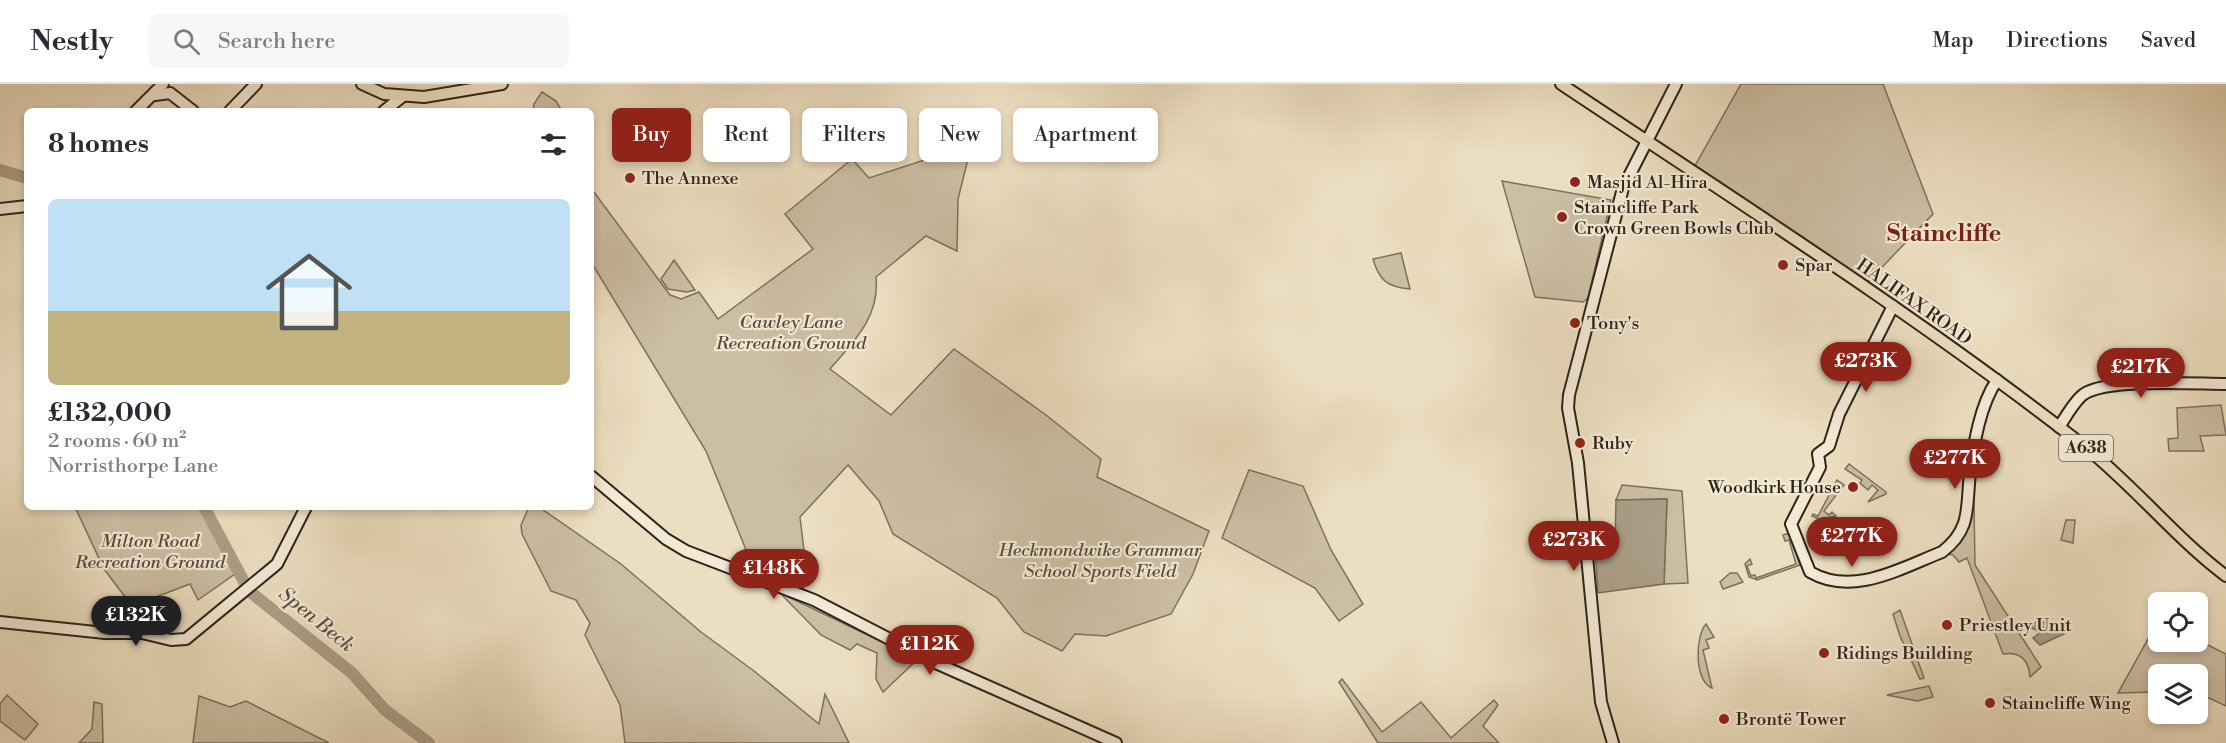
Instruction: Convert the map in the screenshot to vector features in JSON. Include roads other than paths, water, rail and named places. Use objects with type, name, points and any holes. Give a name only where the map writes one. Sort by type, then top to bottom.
[{"type":"main road","points":[[362,84],[384,94],[403,96],[439,96],[502,84]]},
{"type":"main road","name":"HALIFAX ROAD","points":[[1561,84],[1893,306],[1997,380],[2127,484],[2226,576]]},
{"type":"street","points":[[140,108],[155,95],[163,84]]},
{"type":"street","points":[[169,84],[174,96]]},
{"type":"street","points":[[233,108],[256,84]]},
{"type":"street","points":[[1613,743],[1601,702],[1578,463],[1568,408],[1569,395],[1618,204],[1676,84]]},
{"type":"street","points":[[155,95],[170,93],[189,108]]},
{"type":"street","points":[[384,94],[384,108]]},
{"type":"street","points":[[388,108],[403,96]]},
{"type":"street","points":[[0,208],[24,206]]},
{"type":"street","points":[[1893,306],[1839,414],[1829,446],[1818,454],[1820,467],[1791,524],[1807,566],[1816,576],[1837,582],[1866,581],[1942,552],[1961,532],[1967,517],[1971,470],[1987,394],[1997,380]]},
{"type":"street","points":[[2059,428],[2080,398],[2093,390],[2138,384],[2226,384]]},
{"type":"street","points":[[594,479],[666,539],[686,551],[796,592],[938,664],[1116,743]]},
{"type":"street","points":[[0,622],[105,633],[142,633],[171,640],[186,639],[277,564],[304,510]]},
{"type":"waterway","name":"Spen Beck","points":[[0,170],[24,177]]},
{"type":"waterway","name":"Spen Beck","points":[[206,510],[249,591],[352,673],[385,710],[429,743]]},
{"type":"place","name":"The Annexe","points":[[630,178]]},
{"type":"place","name":"Masjid Al-Hira","points":[[1575,182]]},
{"type":"place","name":"Staincliffe Park Crown Green Bowls Club","points":[[1562,217]]},
{"type":"place","name":"Spar","points":[[1783,265]]},
{"type":"place","name":"Tony's","points":[[1575,323]]},
{"type":"place","name":"Ruby","points":[[1580,443]]},
{"type":"place","name":"Woodkirk House","points":[[1853,487]]},
{"type":"place","name":"Priestley Unit","points":[[1947,625]]},
{"type":"place","name":"Ridings Building","points":[[1824,653]]},
{"type":"place","name":"Staincliffe Wing","points":[[1990,703]]},
{"type":"place","name":"Brontë Tower","points":[[1724,719]]},
{"type":"district","name":"Staincliffe","points":[[1944,234]]},
{"type":"park label","name":"Cawley Lane Recreation Ground","points":[[791,332]]},
{"type":"park label","name":"Milton Road Recreation Ground","points":[[150,551]]},
{"type":"park label","name":"Heckmondwike Grammar School Sports Field","points":[[1100,560]]}]
